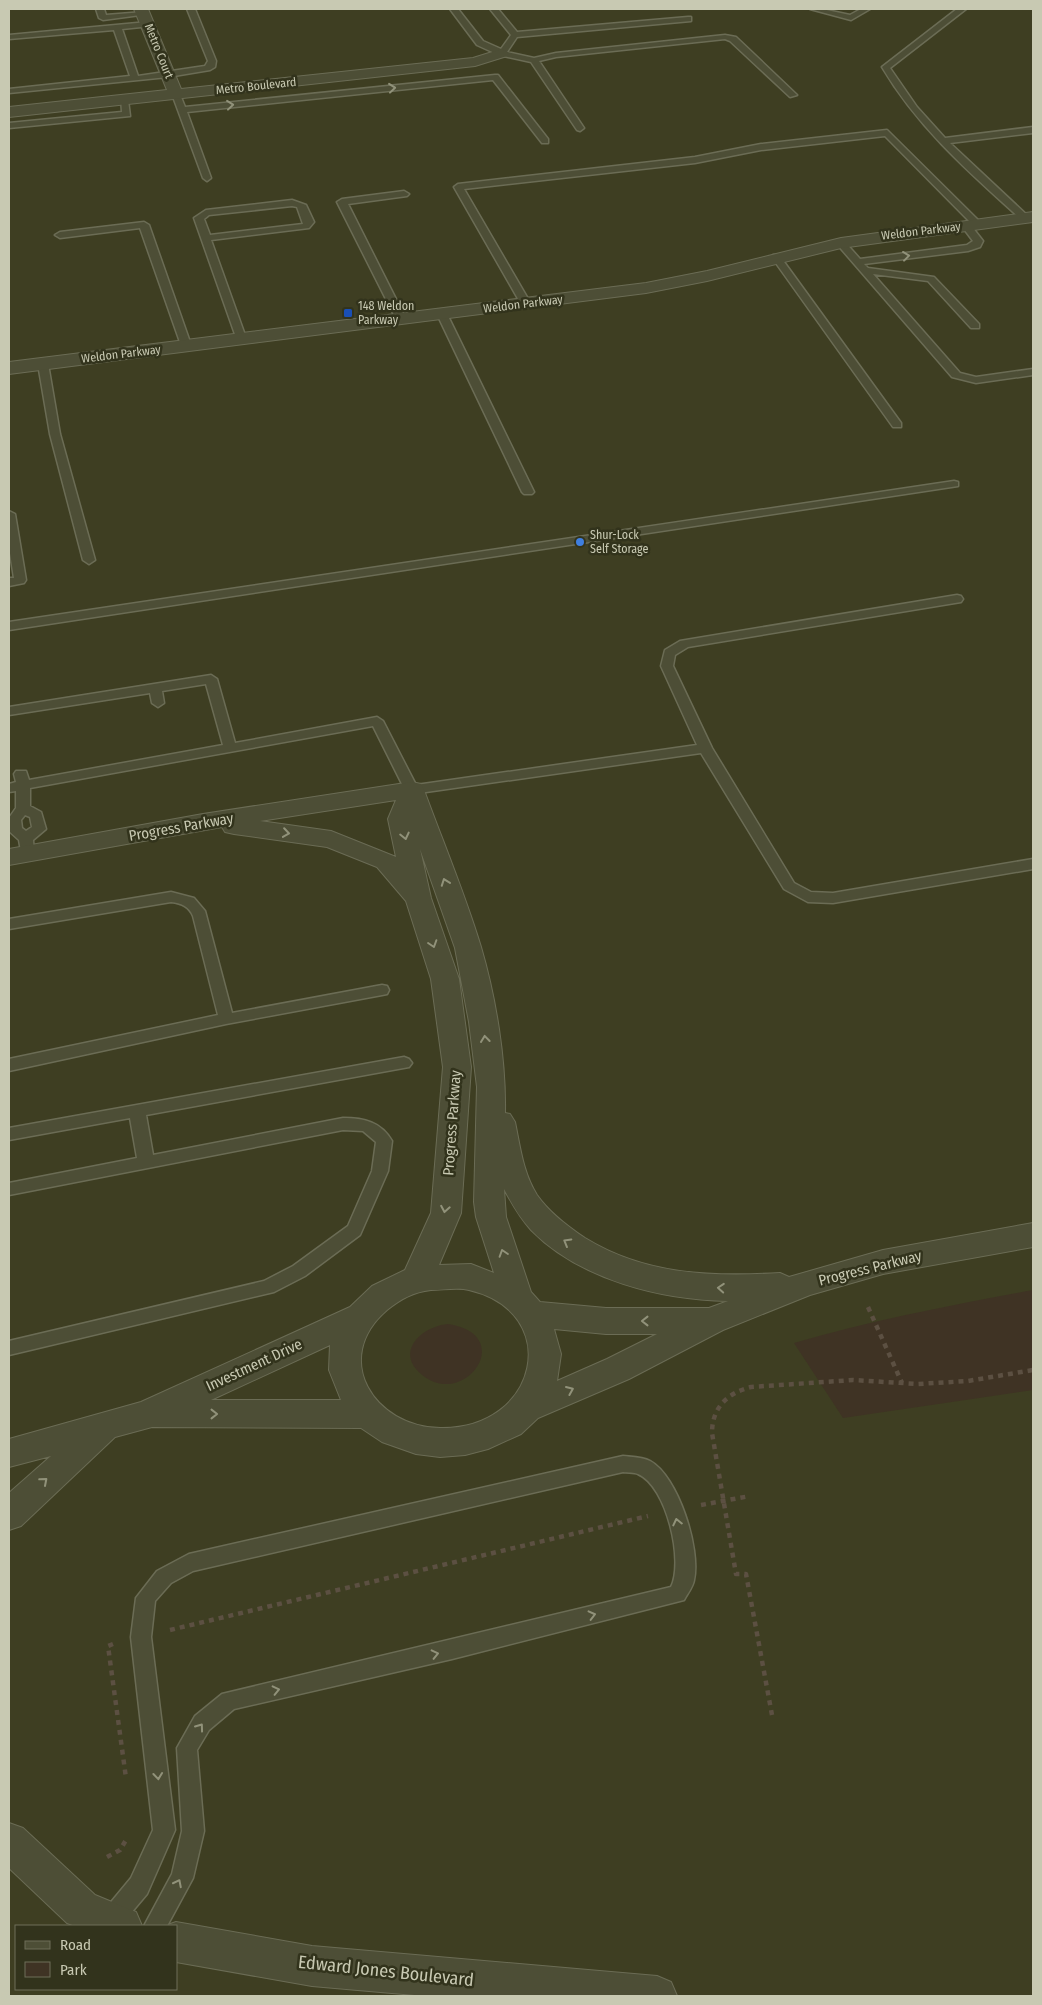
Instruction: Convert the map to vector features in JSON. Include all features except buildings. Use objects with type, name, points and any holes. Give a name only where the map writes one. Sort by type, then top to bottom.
[{"type":"street","name":"Metro Court","points":[[144,16],[176,94]]},
{"type":"street","name":"Metro Boulevard","points":[[9,112],[475,62],[502,53]]},
{"type":"street","name":"Weldon Parkway","points":[[9,368],[646,288],[707,276],[776,257],[842,242],[1029,217]]},
{"type":"street","name":"Progress Parkway","points":[[21,850],[412,790],[401,819],[418,898],[445,980],[457,1067],[446,1213],[417,1279],[471,1277],[525,1306],[606,1321],[712,1321]]},
{"type":"street","points":[[412,790],[468,948],[483,1022],[490,1087],[489,1202],[492,1217],[525,1306],[545,1344],[543,1378],[525,1409],[498,1430],[464,1442],[428,1443],[394,1433],[367,1414],[348,1383],[345,1348],[359,1316],[384,1293],[417,1279]]},
{"type":"street","points":[[203,822],[331,839],[386,861],[418,898]]},
{"type":"street","points":[[490,1087],[515,1182],[532,1209],[556,1235],[609,1266],[681,1285],[730,1288],[804,1284]]},
{"type":"street","name":"Progress Parkway","points":[[525,1409],[618,1369],[712,1321],[804,1284],[883,1262],[1033,1235]]},
{"type":"street","name":"Investment Drive","points":[[9,1453],[148,1414],[359,1316]]},
{"type":"street","name":"Investment Drive","points":[[148,1414],[367,1414]]},
{"type":"street","points":[[9,1515],[107,1426]]},
{"type":"street","points":[[9,1842],[82,1908],[116,1924]]},
{"type":"street","name":"Edward Jones Boulevard","points":[[178,1942],[312,1966],[657,1996]]},
{"type":"lane","points":[[100,9],[103,18],[144,16]]},
{"type":"lane","points":[[9,91],[168,75],[199,70],[212,65],[212,60],[192,9]]},
{"type":"lane","points":[[454,9],[480,43],[502,53],[534,60],[556,55],[725,37],[738,42],[792,95]]},
{"type":"lane","points":[[494,9],[515,36]]},
{"type":"lane","points":[[814,9],[851,18],[866,9]]},
{"type":"lane","points":[[962,9],[886,67],[898,91],[945,141],[968,165],[1029,217]]},
{"type":"lane","points":[[9,37],[117,27],[144,16]]},
{"type":"lane","points":[[502,53],[515,36],[688,19]]},
{"type":"lane","points":[[117,27],[135,78]]},
{"type":"lane","points":[[534,60],[580,128]]},
{"type":"lane","points":[[408,69],[417,85]]},
{"type":"lane","points":[[182,110],[495,77],[545,141]]},
{"type":"lane","points":[[176,94],[207,178]]},
{"type":"lane","points":[[9,126],[127,114],[124,100]]},
{"type":"lane","points":[[945,141],[1033,130]]},
{"type":"lane","points":[[526,304],[458,187],[695,160],[761,147],[886,132],[971,225],[978,241],[976,245],[968,248],[861,266]]},
{"type":"lane","points":[[401,319],[342,202],[404,194]]},
{"type":"lane","points":[[206,238],[306,226],[309,222],[301,205],[292,202],[206,213],[199,218],[206,238],[241,338]]},
{"type":"lane","points":[[60,235],[144,224],[186,345]]},
{"type":"lane","points":[[842,242],[956,375],[976,380],[1033,372]]},
{"type":"lane","points":[[776,257],[898,425]]},
{"type":"lane","points":[[861,266],[931,279],[975,326]]},
{"type":"lane","points":[[442,314],[528,492]]},
{"type":"lane","points":[[43,364],[55,434],[89,560]]},
{"type":"lane","points":[[9,626],[954,484]]},
{"type":"lane","points":[[9,514],[20,580],[9,582]]},
{"type":"lane","points":[[957,599],[684,644],[669,653],[667,666],[705,748],[789,886],[808,897],[833,898],[1033,864]]},
{"type":"lane","points":[[14,725],[10,711],[211,679],[230,748]]},
{"type":"lane","points":[[155,687],[158,703]]},
{"type":"lane","points":[[114,694],[115,707]]},
{"type":"lane","points":[[69,701],[72,716]]},
{"type":"lane","points":[[21,850],[39,829],[36,815],[23,808],[17,782],[127,761],[170,754],[230,748],[377,721],[412,790],[705,748]]},
{"type":"lane","points":[[21,850],[14,820],[23,808]]},
{"type":"lane","points":[[9,924],[171,896],[186,899],[196,906],[200,916],[226,1018]]},
{"type":"lane","points":[[9,1064],[226,1018],[382,990]]},
{"type":"lane","points":[[9,1134],[404,1063]]},
{"type":"lane","points":[[137,1111],[146,1163]]},
{"type":"lane","points":[[9,1189],[343,1124],[360,1124],[376,1130],[384,1141],[380,1171],[354,1230],[299,1271],[268,1287],[9,1348]]},
{"type":"lane","points":[[116,1924],[139,1886],[164,1830],[141,1637],[146,1598],[164,1577],[189,1563],[624,1464],[644,1467],[663,1485],[674,1510],[684,1550],[685,1579],[678,1594],[461,1648],[228,1701],[202,1723],[187,1748],[193,1831],[182,1878],[156,1925]]},
{"type":"path","points":[[868,1307],[902,1383]]},
{"type":"path","points":[[772,1715],[746,1574],[736,1574],[712,1433],[716,1410],[728,1397],[739,1390],[770,1384],[853,1380],[902,1383],[968,1381],[1033,1370]]},
{"type":"path","points":[[127,1780],[108,1646],[674,1510],[750,1496]]},
{"type":"path","points":[[107,1857],[120,1850],[130,1833]]},
{"type":"green space","points":[[1033,1290],[1033,1390],[843,1418],[794,1343],[883,1320]]},
{"type":"green space","points":[[448,1324],[469,1331],[480,1342],[482,1354],[477,1367],[467,1377],[453,1383],[437,1383],[421,1374],[413,1365],[410,1357],[411,1349],[415,1341],[429,1329]]},
{"type":"place","name":"148 Weldon Parkway","points":[[348,313]]},
{"type":"place","name":"Shur-Lock Self Storage","points":[[580,542]]}]
